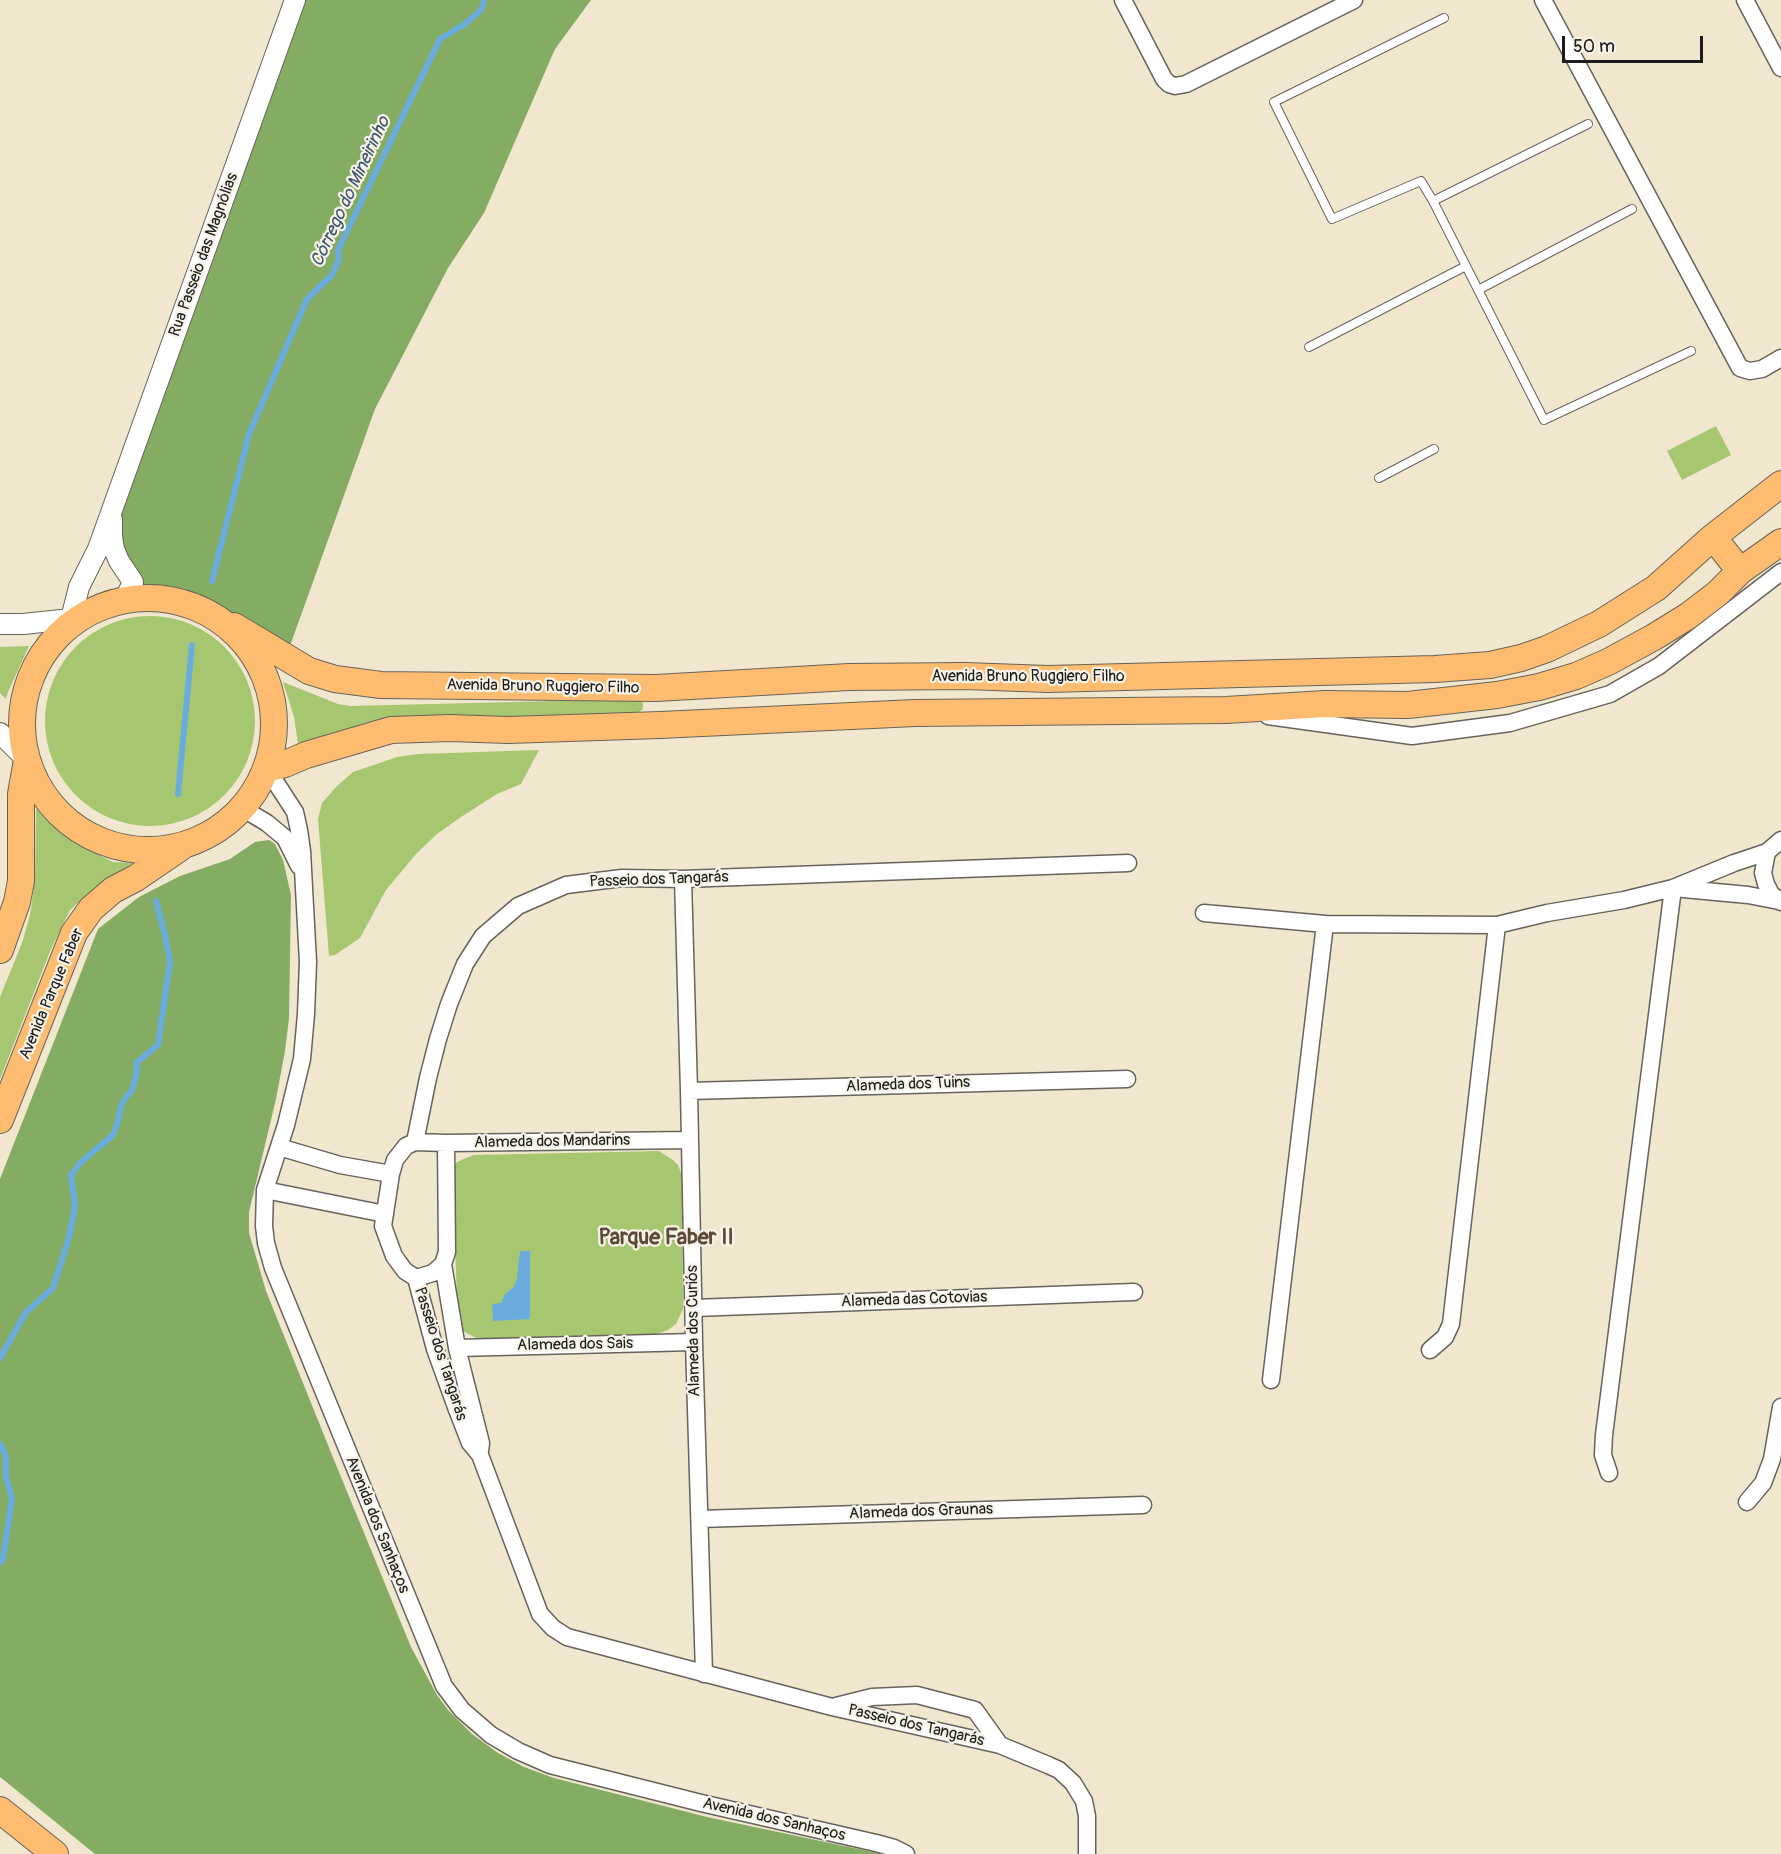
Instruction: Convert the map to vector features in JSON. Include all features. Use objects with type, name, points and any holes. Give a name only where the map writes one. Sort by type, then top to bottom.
[{"type":"main road","name":"Avenida Bruno Ruggiero Filho","points":[[71,619],[125,599],[158,598],[183,603],[234,626],[309,671],[335,679],[381,685],[656,688],[849,678],[965,676],[1048,679],[1435,669],[1490,664],[1521,658],[1547,649],[1599,624],[1656,588],[1713,537],[1781,484]]},
{"type":"main road","points":[[1713,537],[1740,571]]},
{"type":"main road","name":"Avenida Bruno Ruggiero Filho","points":[[267,769],[306,754],[391,730],[450,728],[508,730],[660,725],[915,712],[1226,710],[1325,704],[1408,705],[1497,695],[1539,687],[1576,676],[1654,638],[1688,616],[1718,593],[1740,571],[1781,542]]},
{"type":"main road","points":[[71,619],[43,653],[27,688],[22,726],[27,760],[35,780],[61,816],[79,830],[98,840],[119,847],[141,850],[163,850],[184,845],[216,830],[243,808],[267,769],[274,718],[269,688],[256,660],[234,626]]},
{"type":"main road","points":[[656,688],[660,725]]},
{"type":"main road","points":[[0,950],[17,903],[21,881],[21,794],[27,760]]},
{"type":"main road","name":"Avenida Parque Faber","points":[[0,1120],[74,933],[91,909],[113,890],[136,878],[184,845]]},
{"type":"main road","points":[[0,1810],[55,1854]]},
{"type":"street","name":"Rua Passeio das Magnólias","points":[[71,619],[79,587],[98,549],[295,0]]},
{"type":"street","points":[[1124,0],[1164,79],[1175,86],[1186,84],[1343,2]]},
{"type":"street","points":[[1543,0],[1740,368],[1750,371],[1762,369],[1781,358]]},
{"type":"street","points":[[1745,0],[1781,68]]},
{"type":"street","name":"Rua Passeio das Magnólias","points":[[112,510],[114,549],[133,582],[125,599]]},
{"type":"street","name":"Avenida Bruno Ruggiero Filho","points":[[1226,710],[1412,736],[1510,723],[1610,694],[1659,666],[1781,572]]},
{"type":"street","points":[[0,624],[71,619]]},
{"type":"street","points":[[0,733],[27,760]]},
{"type":"street","name":"Avenida dos Sanhaços","points":[[267,769],[295,812],[302,851],[308,962],[302,1059],[265,1190],[266,1243],[273,1268],[436,1671],[448,1692],[470,1718],[502,1743],[550,1765],[707,1805],[876,1843],[906,1854]]},
{"type":"street","name":"Avenida dos Sanhaços","points":[[243,808],[267,822],[285,838],[303,875]]},
{"type":"street","points":[[1204,913],[1325,924],[1497,925],[1673,888],[1767,852],[1781,840]]},
{"type":"street","points":[[1767,852],[1763,873],[1771,894],[1780,902]]},
{"type":"street","name":"Passeio dos Tangarás","points":[[1087,1854],[1087,1816],[1084,1802],[1073,1783],[1059,1770],[1000,1746],[832,1707],[704,1674],[567,1637],[553,1628],[540,1614],[480,1455],[470,1443],[435,1349],[416,1278],[405,1271],[394,1256],[383,1226],[395,1160],[406,1146],[416,1142],[428,1078],[449,1004],[465,964],[483,936],[518,906],[566,885],[622,878],[683,879],[1128,863]]},
{"type":"street","name":"Alameda dos Curiós","points":[[683,879],[693,1342],[704,1674]]},
{"type":"street","points":[[1673,888],[1748,895],[1780,902]]},
{"type":"street","points":[[1609,1473],[1603,1455],[1604,1435],[1673,888]]},
{"type":"street","points":[[1271,1380],[1325,924]]},
{"type":"street","points":[[1430,1350],[1445,1338],[1451,1324],[1497,925]]},
{"type":"street","name":"Alameda dos Tuins","points":[[689,1091],[1127,1079]]},
{"type":"street","name":"Alameda dos Mandarins","points":[[416,1142],[689,1140]]},
{"type":"street","name":"Passeio dos Tangarás","points":[[446,1143],[447,1252],[443,1264],[457,1348],[481,1443],[480,1455]]},
{"type":"street","points":[[279,1147],[340,1164],[391,1174]]},
{"type":"street","points":[[265,1190],[385,1214]]},
{"type":"street","points":[[416,1278],[433,1273],[443,1264]]},
{"type":"street","name":"Alameda das Cotovias","points":[[694,1308],[1134,1292]]},
{"type":"street","name":"Alameda dos Sais","points":[[457,1348],[693,1342]]},
{"type":"street","points":[[1747,1502],[1764,1483],[1772,1459],[1781,1407]]},
{"type":"street","name":"Alameda dos Graunas","points":[[700,1520],[1143,1505]]},
{"type":"street","name":"Passeio dos Tangarás","points":[[832,1707],[872,1697],[917,1695],[975,1710],[1000,1746]]},
{"type":"lane","points":[[1444,18],[1275,102],[1332,219],[1421,181],[1544,420],[1691,351]]},
{"type":"lane","points":[[1433,201],[1588,124]]},
{"type":"lane","points":[[1478,290],[1632,210]]},
{"type":"lane","points":[[1309,347],[1466,266]]},
{"type":"lane","points":[[1379,478],[1434,449]]},
{"type":"green space","points":[[295,0],[591,0],[555,49],[484,213],[448,268],[375,409],[286,657],[234,626],[183,603],[158,598],[125,599],[133,582],[112,536]]},
{"type":"green space","points":[[1716,426],[1731,455],[1682,480],[1667,451]]},
{"type":"green space","points":[[150,616],[170,618],[190,624],[208,634],[224,647],[237,663],[247,681],[253,701],[255,721],[253,741],[247,761],[237,779],[224,795],[208,808],[190,818],[170,824],[150,826],[130,824],[110,818],[92,808],[76,795],[63,779],[53,761],[47,741],[45,721],[47,701],[53,681],[63,663],[76,647],[92,634],[110,624],[130,618]]},
{"type":"green space","points":[[29,646],[6,699],[0,693],[0,647]]},
{"type":"green space","points":[[283,682],[338,704],[350,706],[638,699],[643,703],[643,709],[638,713],[383,721],[351,728],[299,751],[294,717]]},
{"type":"green space","points":[[539,750],[521,784],[497,794],[461,817],[437,834],[416,854],[386,890],[360,938],[335,955],[329,956],[318,819],[322,803],[336,787],[353,772],[397,757],[418,754]]},
{"type":"green space","points":[[40,807],[59,828],[89,850],[113,862],[133,863],[96,887],[70,910],[51,949],[0,1079],[0,997],[22,943],[30,915],[35,879],[36,810]]},
{"type":"green space","points":[[269,840],[275,844],[283,860],[291,895],[289,1018],[276,1099],[249,1212],[249,1233],[266,1291],[332,1455],[411,1647],[437,1695],[448,1710],[472,1734],[498,1753],[524,1767],[554,1778],[707,1817],[882,1854],[95,1854],[0,1777],[0,1179],[98,929],[139,897],[180,876],[230,859],[255,842]]},
{"type":"green space","points":[[659,1151],[678,1165],[682,1175],[683,1309],[676,1324],[656,1334],[478,1339],[463,1331],[458,1323],[452,1168],[457,1162],[473,1155]]},
{"type":"water","points":[[520,1251],[530,1251],[530,1319],[493,1321],[492,1304],[501,1303],[505,1294],[514,1287]]},
{"type":"waterway","name":"Córrego do Mineirinho","points":[[212,581],[249,434],[307,299],[332,275],[339,259],[338,250],[440,39],[465,24],[481,10],[484,0]]},
{"type":"waterway","name":"Córrego do Mineirinho","points":[[178,794],[192,645]]},
{"type":"waterway","name":"Córrego do Mineirinho","points":[[0,1358],[26,1312],[53,1288],[69,1237],[75,1206],[71,1175],[80,1163],[113,1135],[122,1103],[132,1090],[137,1062],[158,1045],[170,962],[156,901]]},
{"type":"waterway","name":"Córrego do Mineirinho","points":[[0,1444],[6,1456],[6,1477],[12,1499],[3,1559],[0,1563]]},
{"type":"district","name":"Parque Faber II","points":[[666,1238]]}]
